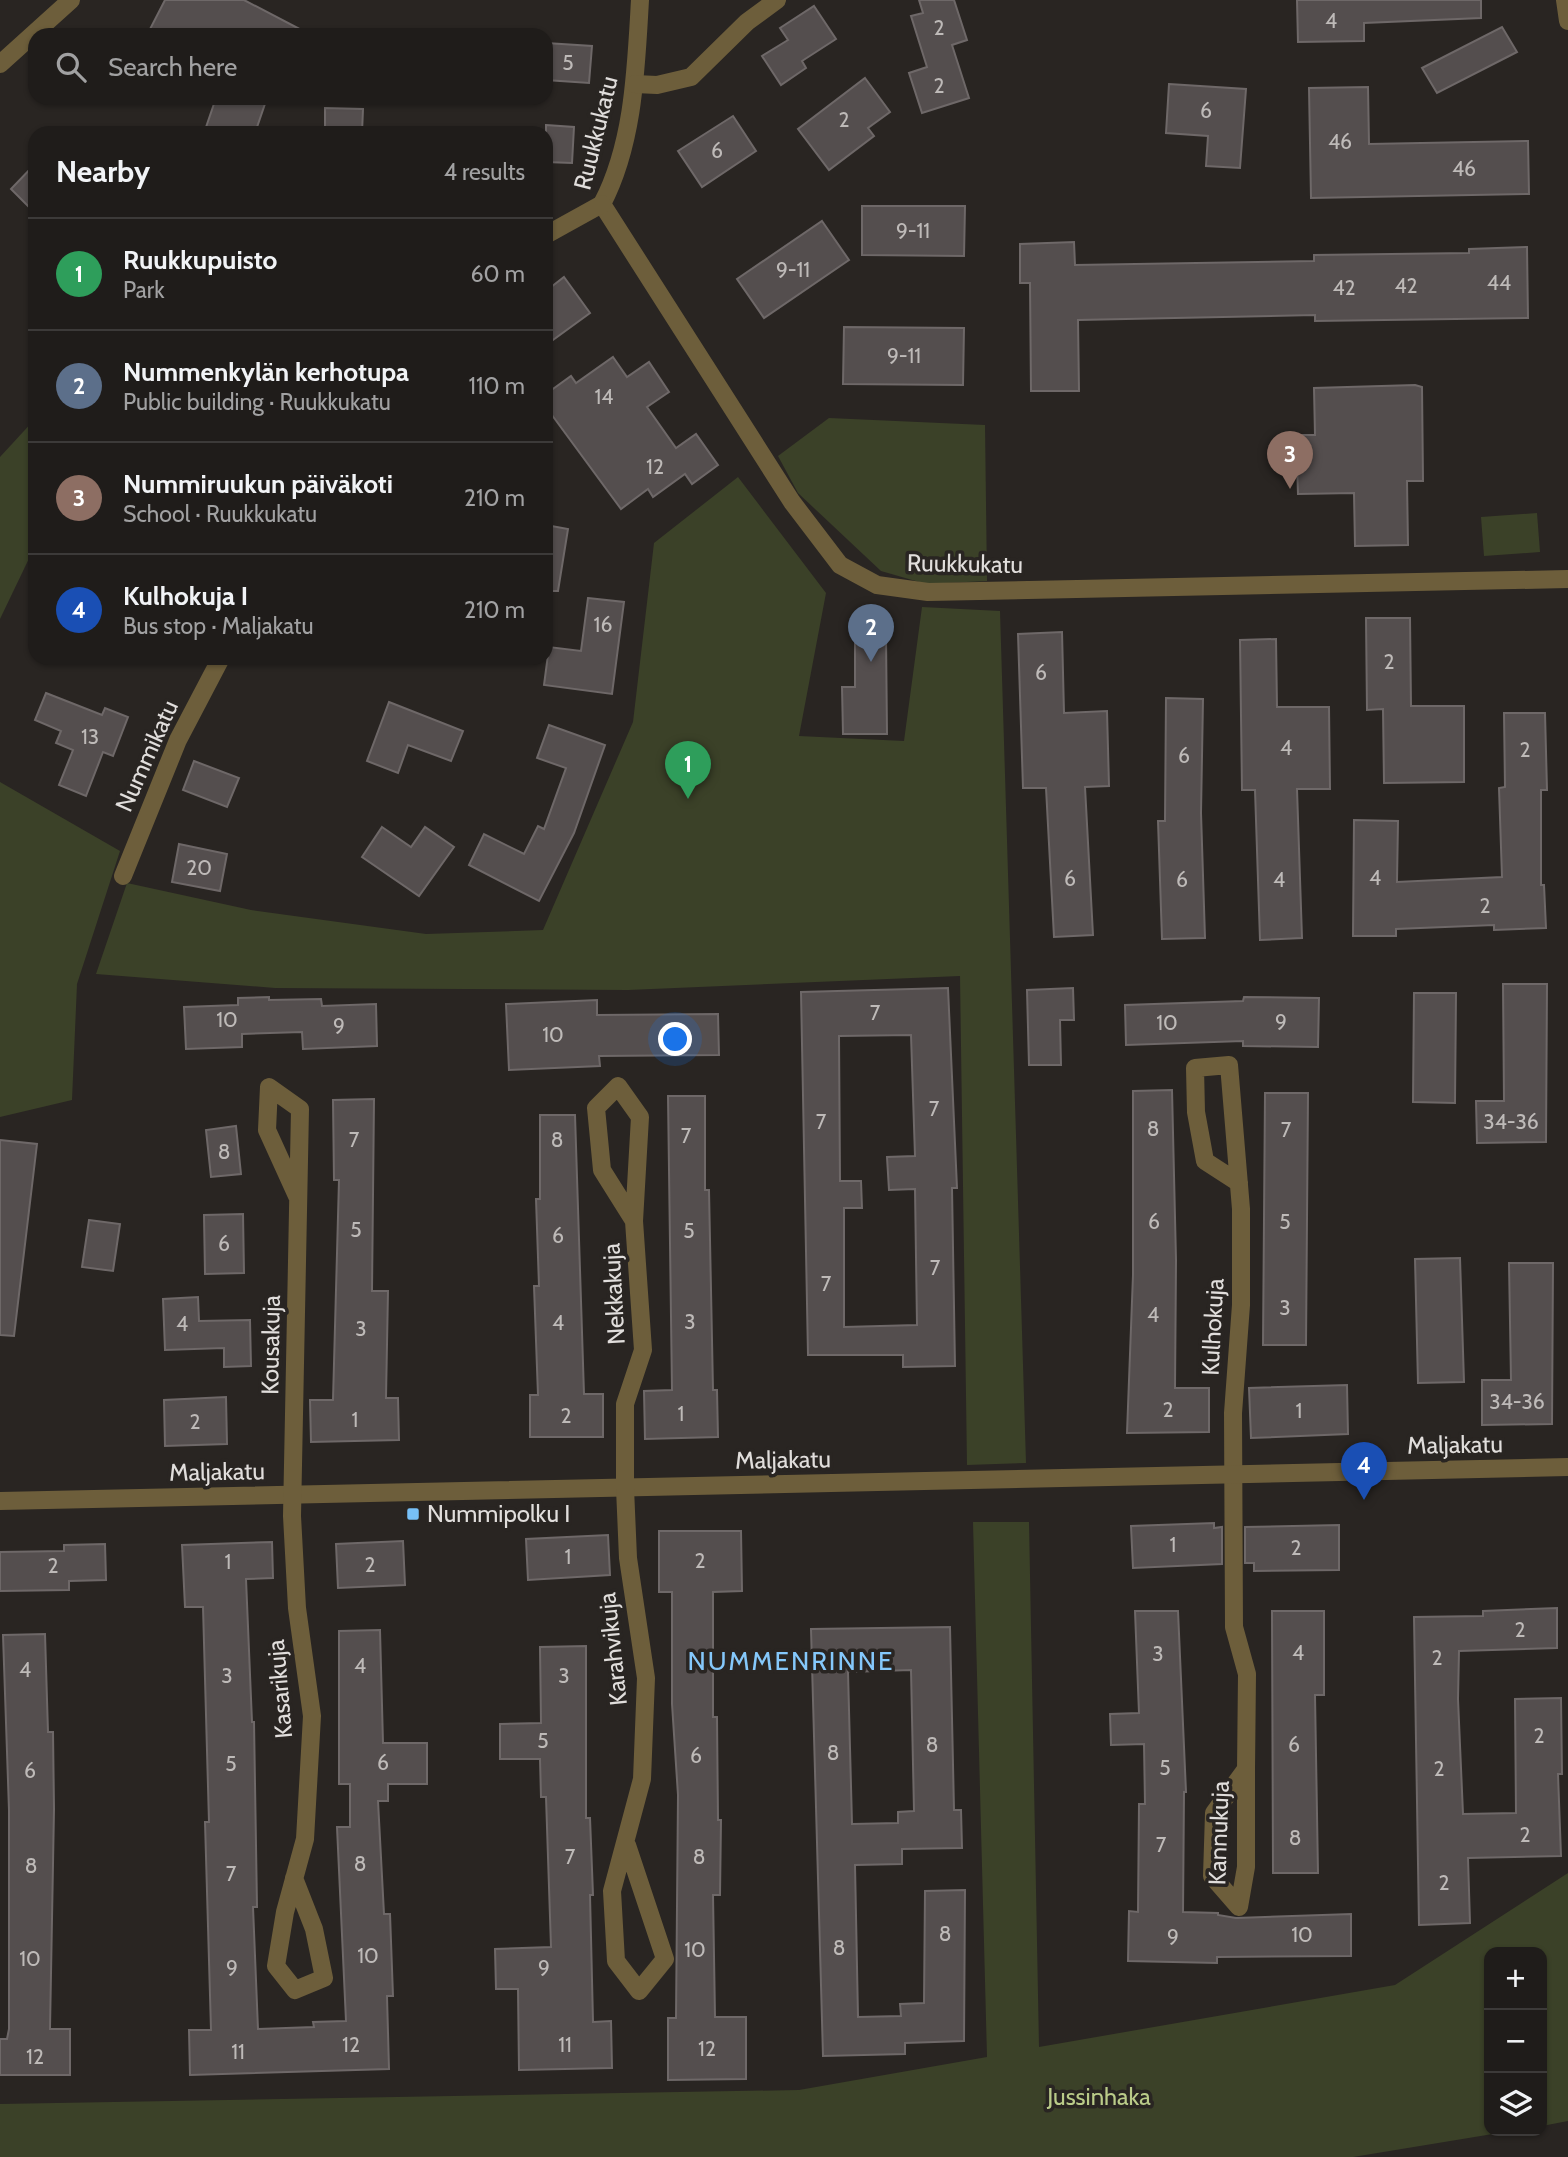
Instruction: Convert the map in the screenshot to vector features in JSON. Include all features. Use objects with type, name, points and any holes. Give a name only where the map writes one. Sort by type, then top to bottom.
[{"type":"street","points":[[40,28],[71,0]]},
{"type":"street","name":"Ruukkukatu","points":[[640,0],[635,84],[614,181],[602,204],[792,502],[840,565],[877,585],[928,592],[1568,579]]},
{"type":"street","points":[[635,84],[657,85],[691,77],[747,22],[777,0]]},
{"type":"street","points":[[1565,0],[1568,22]]},
{"type":"street","points":[[0,64],[28,39]]},
{"type":"street","points":[[553,231],[602,204]]},
{"type":"street","name":"Nummikatu","points":[[123,876],[178,740],[217,665]]},
{"type":"street","name":"Kulhokuja","points":[[1234,1474],[1233,1413],[1241,1305],[1239,1183],[1229,1065],[1195,1068],[1196,1112],[1205,1161],[1239,1183]]},
{"type":"street","name":"Nekkakuja","points":[[625,1488],[625,1405],[643,1350],[634,1221],[640,1117],[618,1086],[596,1108],[602,1170],[634,1221]]},
{"type":"street","name":"Kousakuja","points":[[293,1495],[300,1109],[270,1087],[267,1130],[297,1196]]},
{"type":"street","name":"Maljakatu","points":[[0,1501],[1568,1467]]},
{"type":"street","name":"Kannukuja","points":[[1234,1474],[1234,1627],[1247,1674],[1245,1867],[1240,1907],[1212,1876],[1214,1813],[1246,1769]]},
{"type":"street","name":"Karahvikuja","points":[[625,1488],[628,1559],[646,1678],[642,1779],[612,1891],[617,1961],[639,1991],[665,1959],[626,1845]]},
{"type":"street","name":"Kasarikuja","points":[[293,1495],[297,1608],[312,1716],[305,1839],[294,1878],[276,1966],[295,1990],[324,1978],[314,1929],[294,1878]]},
{"type":"green space","points":[[829,418],[985,425],[987,581],[926,584],[881,571],[798,493],[778,456]]},
{"type":"green space","points":[[28,427],[28,561],[0,619],[0,457]]},
{"type":"green space","points":[[738,477],[826,593],[799,736],[904,741],[922,607],[1000,611],[1026,1463],[967,1465],[960,976],[628,990],[275,988],[96,974],[127,883],[251,910],[426,934],[543,930],[633,722],[654,543]]},
{"type":"green space","points":[[1537,513],[1540,552],[1484,556],[1481,517]]},
{"type":"green space","points":[[0,782],[120,851],[77,984],[72,1100],[0,1117]]},
{"type":"green space","name":"Jussinhaka","points":[[973,1522],[1029,1522],[1039,2047],[1395,1985],[1568,1873],[1568,2121],[1547,2125],[1547,1947],[1484,1947],[1484,2135],[1353,2157],[0,2157],[0,2104],[799,2090],[987,2057]]},
{"type":"building","points":[[165,0],[244,0],[298,28],[151,28]]},
{"type":"building","points":[[919,0],[954,0],[967,40],[952,45],[969,98],[922,113],[909,73],[927,67],[911,16],[923,13]]},
{"type":"building","points":[[1297,0],[1481,0],[1481,18],[1364,23],[1364,41],[1298,42]]},
{"type":"building","points":[[814,6],[836,39],[802,61],[806,68],[781,85],[762,56],[788,40],[780,28]]},
{"type":"building","points":[[1502,27],[1517,52],[1437,93],[1422,68]]},
{"type":"building","points":[[553,43],[592,46],[589,83],[553,80]]},
{"type":"building","points":[[865,78],[890,112],[868,128],[874,136],[829,170],[798,129]]},
{"type":"building","points":[[1169,84],[1246,89],[1240,168],[1206,166],[1208,136],[1166,133]]},
{"type":"building","points":[[1368,87],[1369,144],[1528,141],[1529,194],[1311,198],[1309,88]]},
{"type":"building","points":[[214,105],[265,105],[257,126],[206,126]]},
{"type":"building","points":[[325,108],[363,109],[362,126],[325,126]]},
{"type":"building","points":[[733,116],[756,151],[702,187],[678,151]]},
{"type":"building","points":[[546,125],[574,127],[572,163],[553,162],[553,126]]},
{"type":"building","points":[[28,171],[28,206],[11,189]]},
{"type":"building","points":[[862,206],[965,206],[964,256],[862,255]]},
{"type":"building","points":[[822,221],[849,260],[764,318],[737,279]]},
{"type":"building","points":[[1074,242],[1075,265],[1314,261],[1314,255],[1469,253],[1469,249],[1527,247],[1528,318],[1315,321],[1315,315],[1078,320],[1079,391],[1031,391],[1030,283],[1020,283],[1020,244]]},
{"type":"building","points":[[564,277],[590,313],[553,340],[553,286]]},
{"type":"building","points":[[844,327],[964,328],[963,385],[843,384]]},
{"type":"building","points":[[613,357],[627,377],[649,362],[669,392],[647,407],[676,448],[696,434],[718,465],[692,484],[685,474],[653,497],[648,489],[621,509],[553,417],[553,389],[571,376],[576,383]]},
{"type":"building","points":[[1422,387],[1423,481],[1407,481],[1408,545],[1355,546],[1354,493],[1298,494],[1296,435],[1315,435],[1314,388]]},
{"type":"building","points":[[553,526],[568,529],[558,591],[553,591]]},
{"type":"building","points":[[588,598],[624,602],[612,694],[544,685],[547,665],[553,665],[553,648],[581,651]]},
{"type":"building","points":[[1366,618],[1410,618],[1411,706],[1464,706],[1464,782],[1384,783],[1383,709],[1367,710]]},
{"type":"building","points":[[1062,632],[1064,713],[1107,711],[1109,786],[1085,787],[1093,935],[1054,937],[1046,788],[1023,788],[1018,634]]},
{"type":"building","points":[[886,636],[887,734],[843,734],[842,687],[855,687],[855,637]]},
{"type":"building","points":[[1276,639],[1277,707],[1329,707],[1330,789],[1297,789],[1302,938],[1260,940],[1255,790],[1242,790],[1240,640]]},
{"type":"building","points":[[46,693],[102,715],[105,708],[128,717],[113,756],[103,752],[86,796],[59,785],[73,750],[56,743],[61,731],[35,720]]},
{"type":"building","points":[[1166,698],[1203,699],[1201,813],[1205,938],[1162,939],[1158,821],[1165,821]]},
{"type":"building","points":[[389,702],[463,731],[451,761],[408,745],[398,773],[367,761]]},
{"type":"building","points":[[1504,713],[1545,713],[1547,790],[1541,790],[1541,885],[1544,885],[1546,928],[1494,930],[1494,925],[1396,929],[1396,936],[1353,936],[1354,820],[1398,821],[1397,882],[1502,877],[1499,788],[1505,787]]},
{"type":"building","points":[[549,725],[605,745],[574,833],[539,901],[469,865],[484,834],[524,854],[538,826],[544,829],[566,768],[537,758]]},
{"type":"building","points":[[194,761],[239,778],[227,807],[183,790]]},
{"type":"building","points":[[382,827],[411,847],[425,827],[454,847],[419,896],[362,857]]},
{"type":"building","points":[[179,844],[227,854],[220,891],[172,882]]},
{"type":"building","points":[[1503,984],[1547,984],[1546,1142],[1477,1143],[1476,1101],[1504,1101]]},
{"type":"building","points":[[948,988],[957,1188],[952,1188],[955,1366],[903,1367],[903,1355],[808,1355],[801,992]],"holes":[[[911,1035],[915,1156],[887,1157],[889,1190],[915,1189],[917,1325],[844,1327],[844,1208],[862,1208],[861,1181],[840,1181],[839,1036]]]},
{"type":"building","points":[[1073,988],[1074,1020],[1060,1020],[1061,1065],[1029,1065],[1027,990]]},
{"type":"building","points":[[1414,993],[1456,993],[1455,1103],[1413,1102]]},
{"type":"building","points":[[269,997],[269,1000],[321,999],[322,1006],[376,1004],[377,1046],[303,1049],[302,1032],[242,1034],[242,1047],[186,1049],[184,1007],[238,1005],[238,998]]},
{"type":"building","points":[[1244,997],[1319,998],[1318,1047],[1243,1046],[1243,1041],[1126,1045],[1125,1005],[1243,1001]]},
{"type":"building","points":[[597,1000],[597,1015],[718,1014],[719,1055],[599,1056],[600,1066],[509,1070],[506,1004]]},
{"type":"building","points":[[1172,1090],[1176,1260],[1175,1388],[1209,1388],[1209,1432],[1127,1433],[1133,1275],[1133,1091]]},
{"type":"building","points":[[1265,1093],[1308,1093],[1306,1345],[1263,1345]]},
{"type":"building","points":[[668,1096],[705,1096],[705,1190],[709,1190],[713,1390],[717,1390],[718,1437],[645,1439],[644,1391],[672,1390]]},
{"type":"building","points":[[374,1099],[372,1291],[388,1291],[386,1398],[398,1398],[399,1440],[311,1442],[310,1400],[333,1400],[339,1180],[334,1180],[333,1100]]},
{"type":"building","points":[[540,1115],[575,1115],[584,1394],[603,1394],[603,1437],[530,1437],[530,1395],[538,1395],[534,1286],[539,1286],[536,1199],[540,1199]]},
{"type":"building","points":[[236,1126],[241,1174],[211,1177],[206,1130]]},
{"type":"building","points":[[0,1140],[37,1144],[14,1336],[0,1335]]},
{"type":"building","points":[[243,1214],[244,1273],[205,1274],[204,1215]]},
{"type":"building","points":[[89,1220],[120,1224],[113,1271],[82,1267]]},
{"type":"building","points":[[1460,1258],[1464,1382],[1418,1383],[1415,1259]]},
{"type":"building","points":[[1509,1263],[1553,1263],[1552,1424],[1482,1425],[1482,1380],[1511,1380]]},
{"type":"building","points":[[198,1297],[199,1321],[250,1320],[251,1366],[224,1367],[224,1348],[165,1350],[163,1299]]},
{"type":"building","points":[[1347,1385],[1348,1434],[1251,1438],[1249,1388]]},
{"type":"building","points":[[226,1397],[227,1444],[165,1446],[164,1400]]},
{"type":"building","points":[[1214,1523],[1214,1528],[1222,1527],[1222,1564],[1133,1568],[1131,1526]]},
{"type":"building","points":[[1339,1525],[1339,1570],[1254,1571],[1254,1563],[1245,1563],[1245,1527]]},
{"type":"building","points":[[659,1531],[741,1531],[742,1591],[713,1592],[713,1717],[717,1717],[718,1820],[721,1820],[720,1895],[713,1895],[715,2017],[746,2017],[746,2079],[668,2080],[668,2018],[676,2018],[678,1795],[672,1704],[672,1592],[659,1592]]},
{"type":"building","points":[[608,1535],[610,1575],[528,1580],[526,1539]]},
{"type":"building","points":[[403,1541],[405,1585],[338,1588],[336,1544]]},
{"type":"building","points":[[272,1542],[273,1578],[246,1579],[254,1722],[257,1907],[253,1907],[258,2029],[314,2027],[313,2022],[346,2021],[337,1827],[350,1827],[350,1784],[339,1784],[339,1631],[380,1630],[383,1743],[427,1743],[427,1784],[388,1784],[388,1801],[378,1801],[384,1914],[390,1914],[393,1996],[387,1996],[389,2069],[190,2075],[189,2030],[211,2030],[205,1822],[209,1822],[203,1607],[185,1607],[182,1545]]},
{"type":"building","points":[[105,1544],[106,1580],[69,1581],[69,1590],[0,1591],[0,1552],[64,1551],[64,1545]]},
{"type":"building","points":[[1557,1608],[1557,1648],[1459,1651],[1458,1699],[1463,1814],[1516,1813],[1515,1699],[1561,1698],[1562,1774],[1558,1774],[1561,1856],[1468,1858],[1470,1923],[1419,1925],[1414,1617],[1483,1616],[1483,1611]]},
{"type":"building","points":[[1135,1611],[1178,1611],[1186,1792],[1183,1912],[1218,1913],[1236,1918],[1351,1914],[1351,1956],[1217,1957],[1217,1963],[1128,1961],[1129,1911],[1138,1912],[1139,1804],[1145,1804],[1144,1744],[1111,1745],[1110,1714],[1139,1713]]},
{"type":"building","points":[[1272,1611],[1324,1611],[1324,1695],[1315,1695],[1318,1873],[1273,1873]]},
{"type":"building","points":[[950,1627],[954,1810],[961,1810],[962,1848],[902,1849],[902,1864],[855,1865],[858,2017],[901,2016],[900,2004],[924,2003],[925,1891],[965,1890],[964,2041],[905,2043],[905,2054],[823,2056],[811,1629]],"holes":[[[911,1670],[914,1811],[898,1812],[898,1823],[852,1824],[848,1672]]]},
{"type":"building","points":[[45,1634],[48,1732],[53,1732],[54,1809],[50,2029],[70,2029],[70,2075],[0,2075],[0,2039],[7,2039],[9,2029],[9,1810],[3,1635]]},
{"type":"building","points":[[586,1646],[586,1818],[590,1818],[593,1895],[590,1895],[593,2022],[611,2021],[612,2068],[519,2070],[518,1989],[496,1989],[495,1949],[551,1947],[546,1797],[541,1797],[540,1759],[500,1759],[500,1724],[541,1723],[540,1647]]},
{"type":"place","name":"Nummiruukun päiväkoti","points":[[1290,489]]},
{"type":"place","name":"Nummenkylän kerhotupa","points":[[871,662]]},
{"type":"place","name":"Ruukkupuisto","points":[[688,799]]},
{"type":"place","name":"Kulhokuja I","points":[[1364,1500]]},
{"type":"place","name":"Nummipolku I","points":[[413,1514]]},
{"type":"district","name":"NUMMENRINNE","points":[[791,1661]]}]
